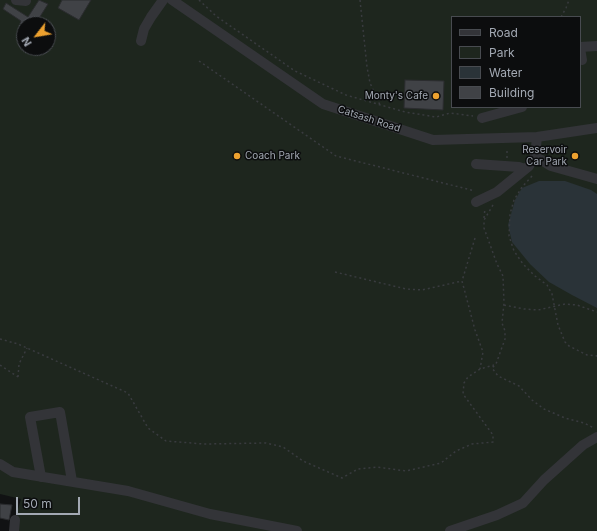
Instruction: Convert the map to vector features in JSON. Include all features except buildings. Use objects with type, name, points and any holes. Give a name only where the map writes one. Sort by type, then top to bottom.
[{"type":"street","points":[[141,41],[144,29],[163,0]]},
{"type":"street","name":"Catsash Road","points":[[172,0],[324,104],[433,140],[537,137],[597,128]]},
{"type":"street","points":[[581,48],[597,46]]},
{"type":"street","points":[[581,54],[582,60]]},
{"type":"street","points":[[482,118],[518,108]]},
{"type":"street","points":[[479,200],[496,192],[527,168],[535,156],[537,137]]},
{"type":"street","points":[[535,156],[551,166],[597,179]]},
{"type":"street","points":[[476,164],[527,168]]},
{"type":"street","points":[[41,477],[30,417],[60,412],[72,481]]},
{"type":"street","points":[[450,531],[497,515],[523,503],[544,480],[583,445],[597,437]]},
{"type":"street","points":[[0,464],[13,472],[128,491],[210,514],[297,531]]},
{"type":"street","points":[[14,531],[15,520]]},
{"type":"path","points":[[199,0],[216,16],[295,71],[346,95],[405,112],[436,117],[450,113],[482,118]]},
{"type":"path","points":[[360,0],[370,84],[380,105]]},
{"type":"path","points":[[562,16],[569,0]]},
{"type":"path","points":[[199,61],[336,156],[473,190],[480,194],[479,200],[485,206],[484,228],[496,264],[503,276],[504,305],[502,323],[505,330],[505,339],[496,364],[492,368],[498,376],[518,386],[532,400],[544,409],[565,418],[584,423],[597,430]]},
{"type":"path","points":[[507,138],[507,166]]},
{"type":"path","points":[[527,168],[534,174],[522,187],[514,200],[510,214],[509,236],[514,251],[523,264],[547,285],[552,294],[558,325],[565,342],[569,346],[587,355],[597,356]]},
{"type":"path","points":[[484,220],[492,205],[496,201]]},
{"type":"path","points":[[475,238],[462,281],[483,352],[480,368]]},
{"type":"path","points":[[335,272],[406,289],[422,290],[462,281]]},
{"type":"path","points":[[504,305],[538,310],[554,305],[564,304],[577,305],[597,312]]},
{"type":"path","points":[[0,339],[27,348],[128,393],[148,428],[166,441],[204,444],[266,443],[284,447],[303,461],[342,478],[358,469],[377,467],[406,471],[441,463],[456,451],[472,444],[493,442],[493,435],[463,394],[464,383],[468,377],[480,368],[494,366]]},
{"type":"path","points":[[0,365],[18,377],[19,364],[27,348]]},
{"type":"green space","points":[[0,0],[597,0],[597,531],[14,531],[15,520],[21,499],[0,494]]},
{"type":"water","points":[[539,181],[565,181],[591,190],[597,194],[597,308],[549,282],[530,264],[512,242],[508,225],[515,200],[522,188]]},
{"type":"place","name":"Monty's Cafe","points":[[436,96]]},
{"type":"place","name":"Coach Park","points":[[237,156]]},
{"type":"place","name":"Reservoir Car Park","points":[[575,156]]}]
